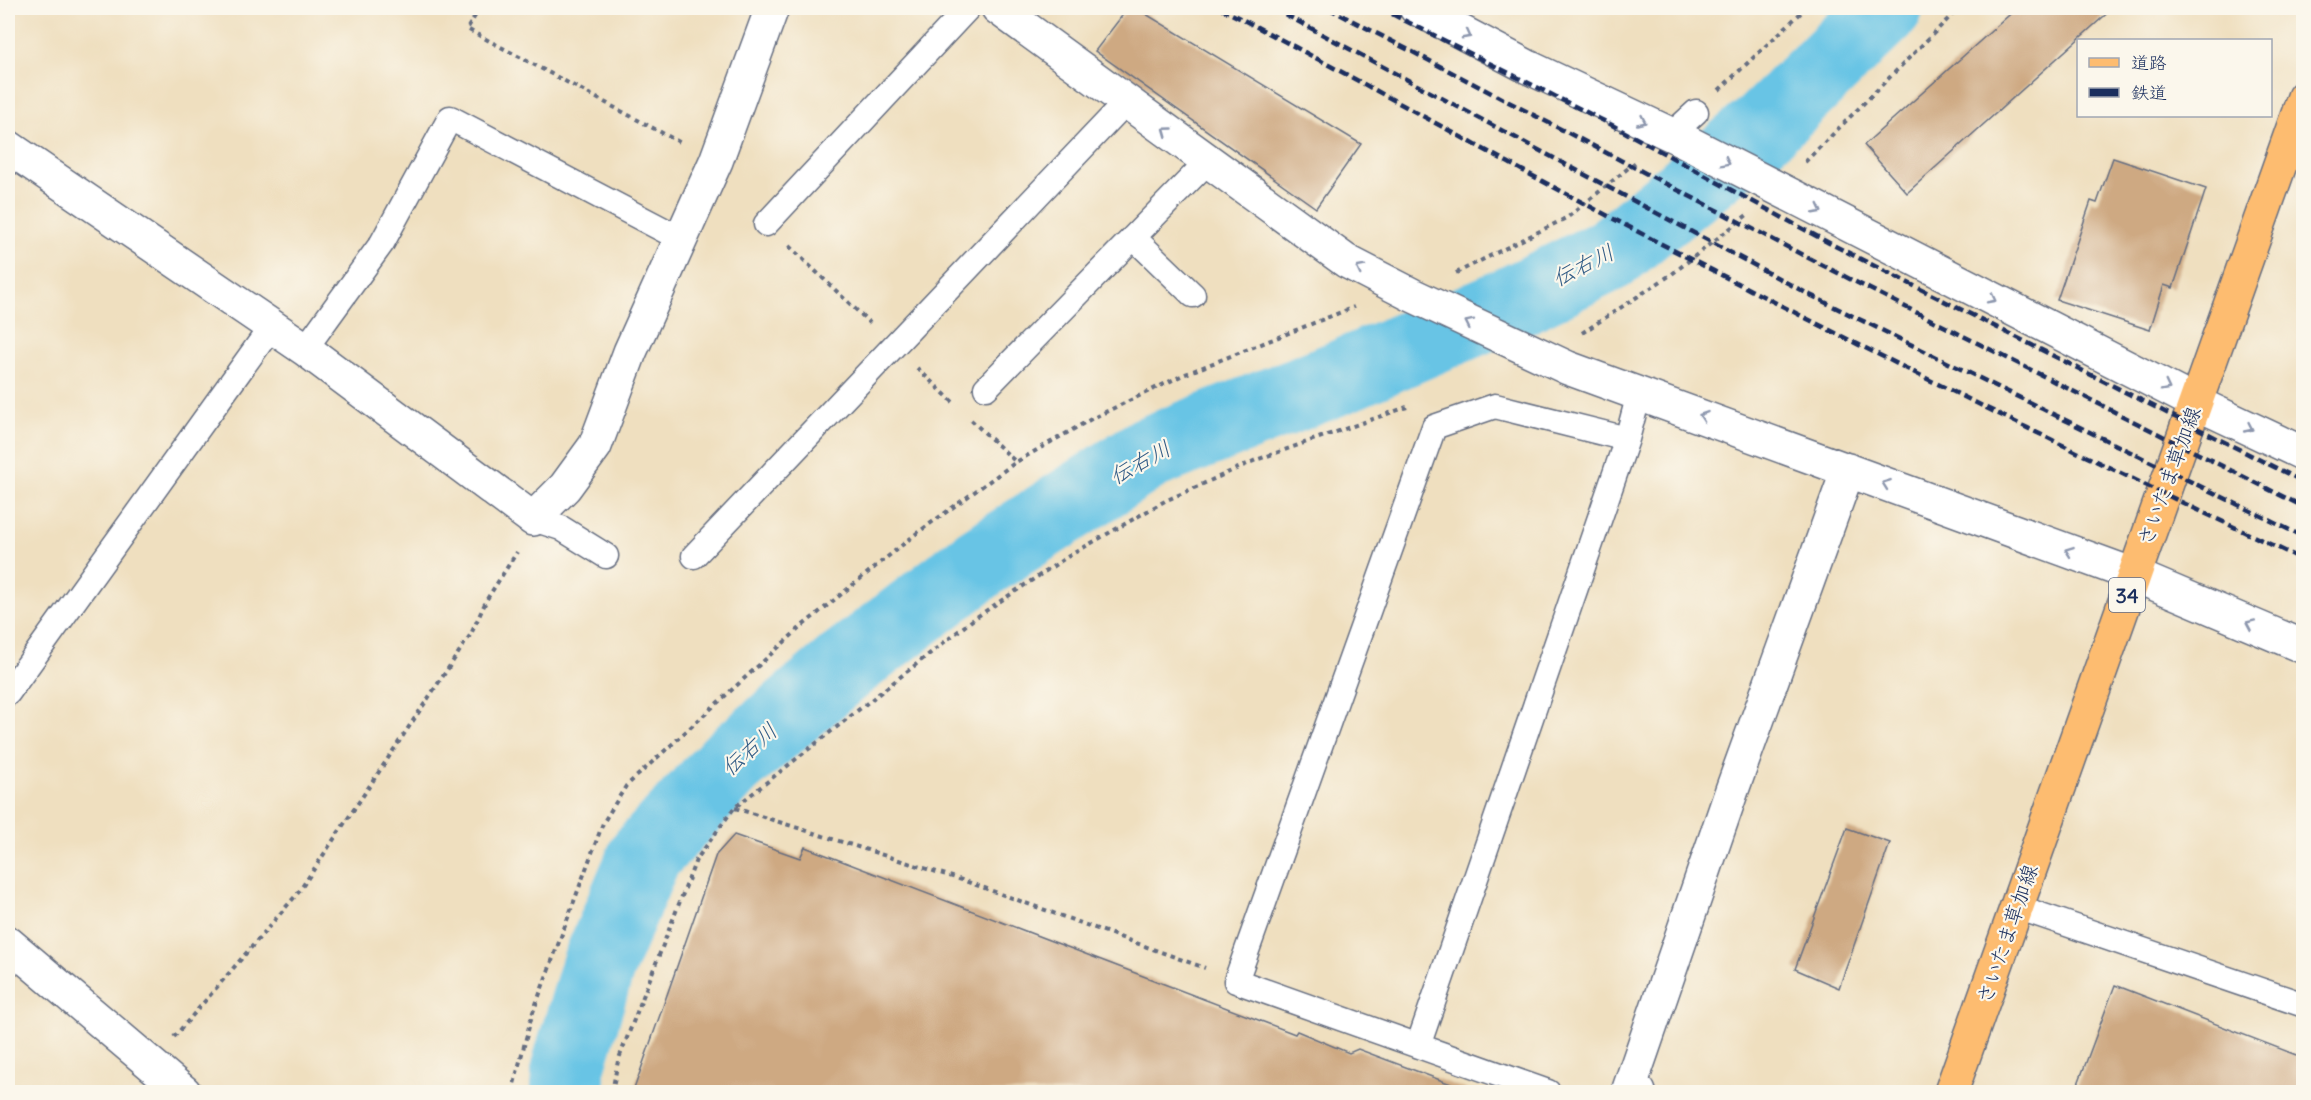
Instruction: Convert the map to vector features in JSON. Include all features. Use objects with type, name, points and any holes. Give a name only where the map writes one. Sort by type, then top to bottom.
[{"type":"main road","name":"さいたま草加線","points":[[1951,1092],[2304,97]]},
{"type":"street","points":[[8,147],[305,349],[533,519],[565,486],[595,446],[630,352],[716,161],[772,8]]},
{"type":"street","points":[[998,8],[1346,261],[1406,292],[1568,368],[2134,575],[2304,647]]},
{"type":"street","points":[[1416,8],[1528,67],[1684,129],[1767,194],[2304,454]]},
{"type":"street","points":[[1631,1091],[1732,790],[1848,470]]},
{"type":"street","points":[[8,944],[184,1092]]},
{"type":"lane","points":[[766,224],[968,8]]},
{"type":"lane","points":[[694,556],[1127,101]]},
{"type":"lane","points":[[305,349],[382,243],[450,118],[681,239]]},
{"type":"lane","points":[[986,388],[1208,161]]},
{"type":"lane","points":[[1134,238],[1193,295]]},
{"type":"lane","points":[[8,693],[272,326]]},
{"type":"lane","points":[[1418,1046],[1627,439],[1639,394]]},
{"type":"lane","points":[[1548,1092],[1236,981],[1434,427],[1495,406],[1627,439]]},
{"type":"lane","points":[[533,519],[561,528],[606,556]]},
{"type":"lane","points":[[2017,907],[2304,1005]]},
{"type":"path","points":[[480,8],[468,29],[716,161]]},
{"type":"path","points":[[1684,129],[1806,8]]},
{"type":"path","points":[[1534,352],[1672,274],[1767,194],[1959,8]]},
{"type":"path","points":[[512,1092],[532,1016],[599,833],[626,786],[802,626],[917,533],[1017,462],[1093,418],[1184,375],[1406,292],[1568,217],[1640,160]]},
{"type":"path","points":[[766,224],[959,408]]},
{"type":"path","points":[[612,1092],[618,1061],[696,860],[734,808],[975,618],[1067,557],[1165,501],[1256,460],[1415,404]]},
{"type":"path","points":[[968,416],[1017,462]]},
{"type":"path","points":[[152,1063],[298,893],[471,634],[487,598],[523,544],[533,519]]},
{"type":"path","points":[[734,808],[965,881],[1236,981]]},
{"type":"building","points":[[1128,8],[1136,8],[1361,144],[1316,208],[1095,51]]},
{"type":"building","points":[[2017,8],[2113,8],[1907,193],[1864,145]]},
{"type":"building","points":[[2113,158],[2206,189],[2173,288],[2164,285],[2150,330],[2057,300],[2091,201],[2097,203]]},
{"type":"building","points":[[1847,828],[1890,843],[1839,988],[1795,969]]},
{"type":"building","points":[[734,835],[800,858],[805,847],[1295,1034],[1297,1031],[1349,1053],[1358,1049],[1472,1092],[633,1092],[716,855]]},
{"type":"building","points":[[2115,985],[2304,1058],[2304,1092],[2075,1092]]},
{"type":"waterway","name":"伝右川","points":[[568,1092],[568,1068],[598,966],[645,855],[732,762],[846,665],[981,562],[1149,453],[1343,376],[1507,305],[1611,254],[1765,126],[1886,8]]},
{"type":"railway","points":[[1220,8],[1756,293],[2029,429],[2304,560]]},
{"type":"railway","points":[[1273,8],[1810,295],[2304,537]]},
{"type":"railway","points":[[1328,8],[1822,265],[2304,507]]},
{"type":"railway","points":[[1380,8],[1612,125],[1831,244],[2304,482]]}]
